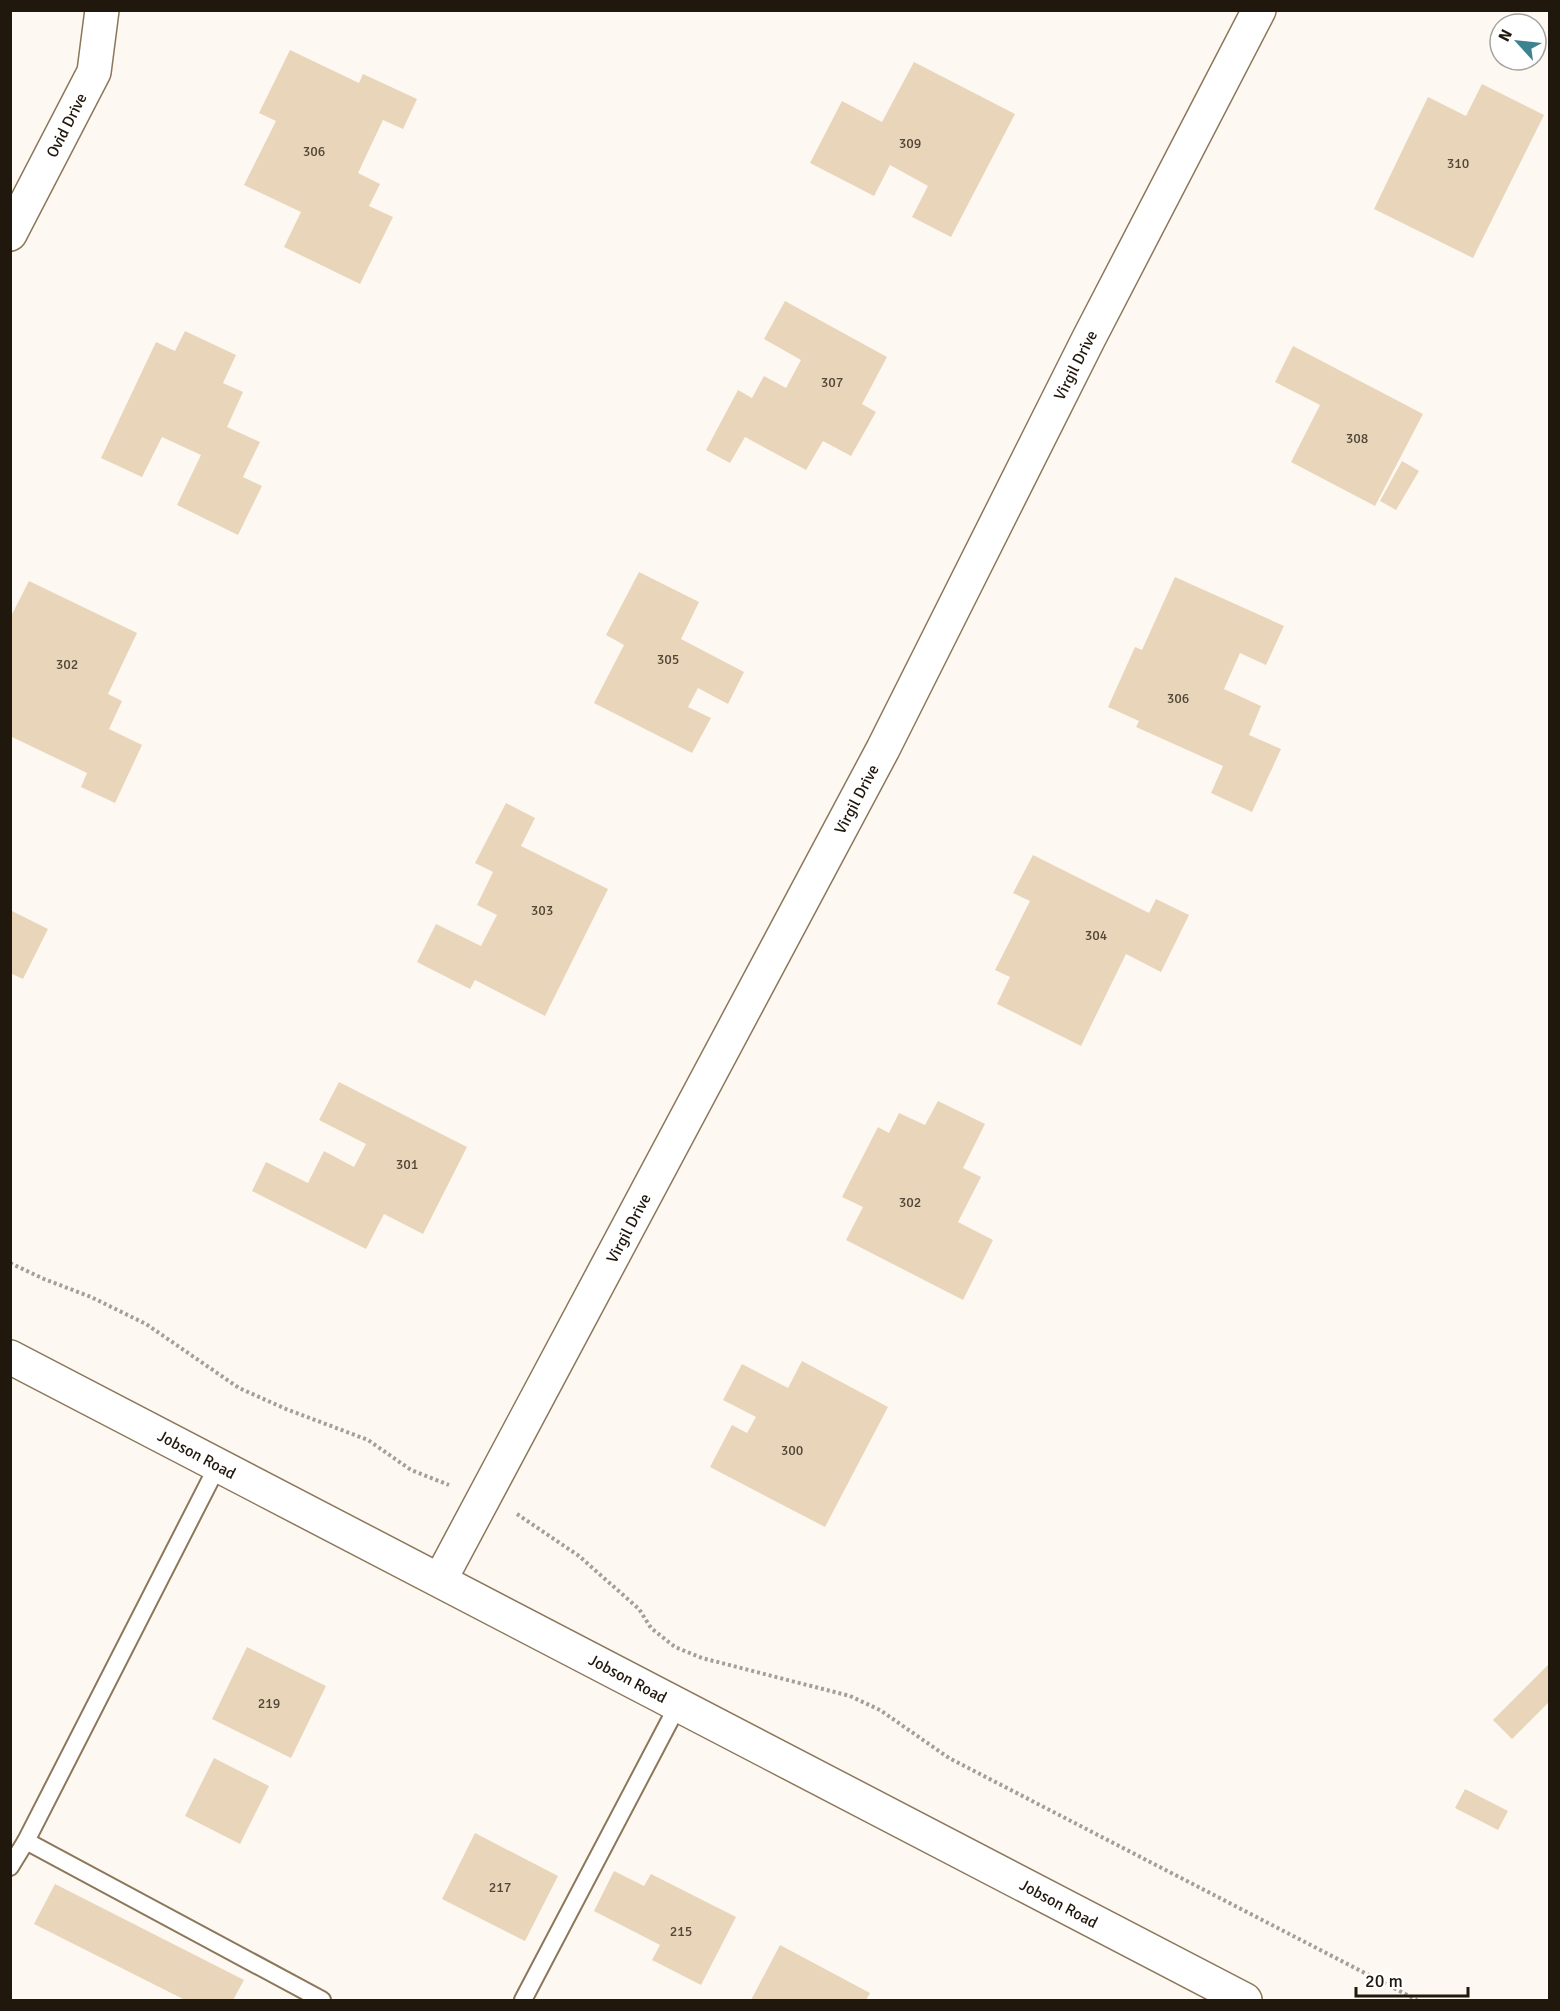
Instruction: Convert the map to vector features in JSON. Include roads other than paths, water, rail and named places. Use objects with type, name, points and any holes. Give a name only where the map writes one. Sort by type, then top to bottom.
[{"type":"street","name":"Ovid Drive","points":[[10,234],[94,72],[102,10]]},
{"type":"street","name":"Virgil Drive","points":[[440,1580],[883,749],[1084,348],[1259,10]]},
{"type":"street","name":"Jobson Road","points":[[10,1357],[1245,2001]]},
{"type":"lane","points":[[10,1867],[26,1841],[218,1465]]},
{"type":"lane","points":[[523,2001],[678,1705]]},
{"type":"lane","points":[[26,1841],[322,2001]]}]
